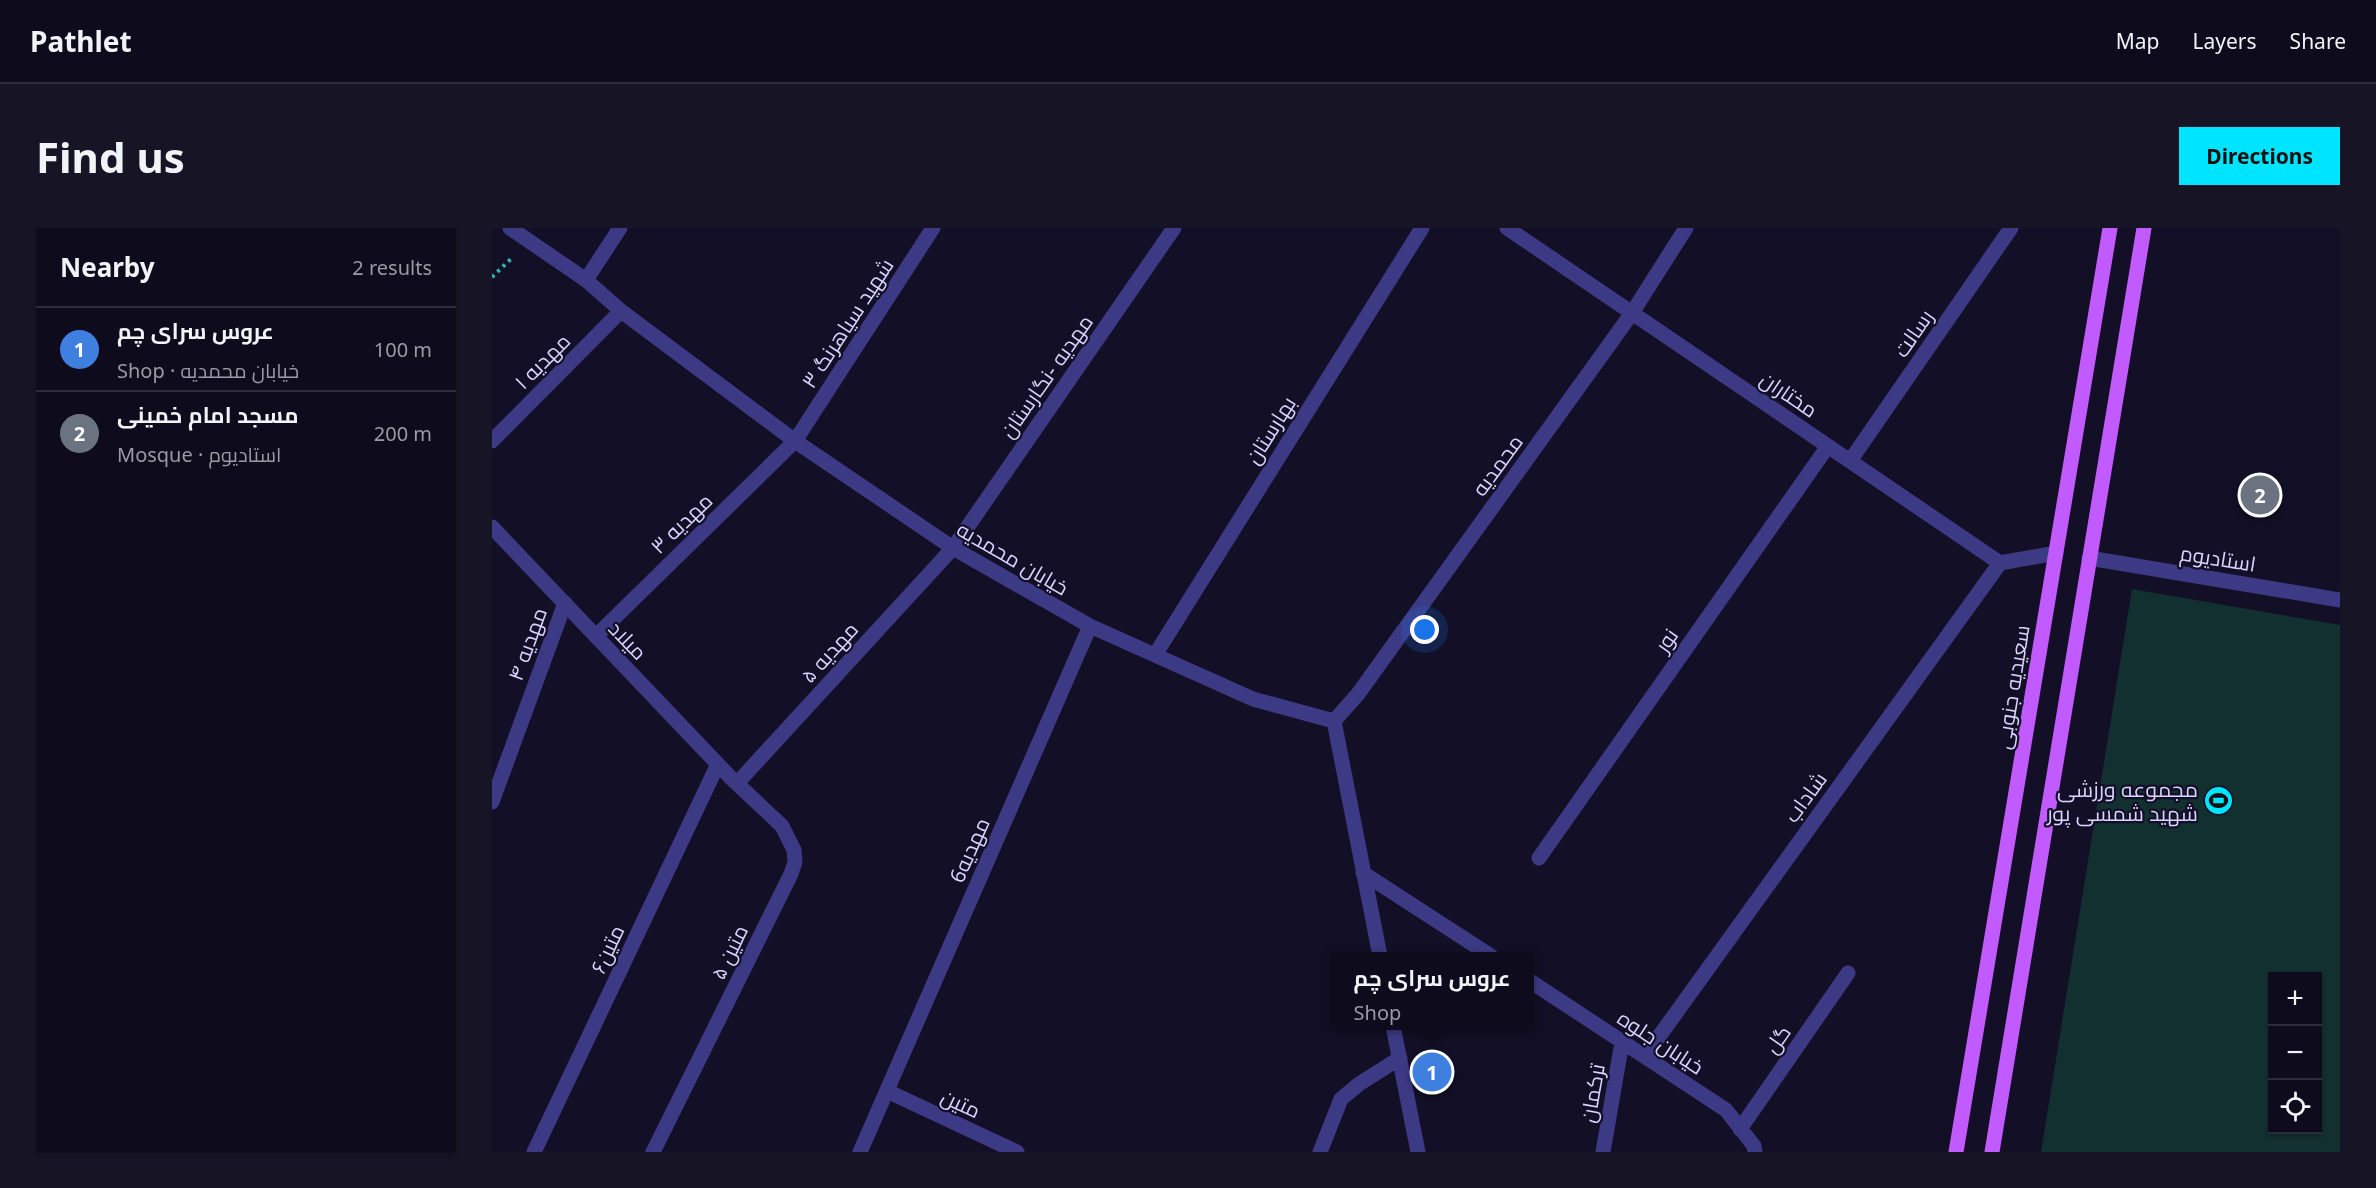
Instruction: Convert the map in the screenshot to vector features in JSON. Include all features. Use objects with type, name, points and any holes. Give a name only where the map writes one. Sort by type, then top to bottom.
[{"type":"main road","name":"سعیدیه جنوبی","points":[[1956,1152],[2110,228]]},
{"type":"main road","points":[[1992,1152],[2144,228]]},
{"type":"street","name":"خیابان محمدیه","points":[[510,228],[586,280],[621,311],[795,441],[952,548],[1090,626],[1155,656],[1253,699],[1334,720]]},
{"type":"street","points":[[586,280],[620,228]]},
{"type":"street","name":"شهید سیاهرنگ ۳","points":[[795,441],[933,228]]},
{"type":"street","name":"مهدیه -نگارستان","points":[[952,548],[1174,228]]},
{"type":"street","name":"بهارستان","points":[[1155,656],[1422,228]]},
{"type":"street","name":"مختاران","points":[[1507,228],[2000,563]]},
{"type":"street","name":"محمدیه","points":[[1334,720],[1358,694],[1632,313],[1686,228]]},
{"type":"street","name":"رسالت","points":[[1850,461],[2011,228]]},
{"type":"street","name":"مهدیه ۱","points":[[492,441],[621,311]]},
{"type":"street","name":"مهدیه ۳","points":[[596,636],[795,441]]},
{"type":"street","name":"نور","points":[[1539,858],[1828,446]]},
{"type":"street","name":"میلاد","points":[[492,527],[735,782]]},
{"type":"street","name":"مهدیه ۵","points":[[735,782],[741,779],[952,548]]},
{"type":"street","points":[[2000,563],[2056,553]]},
{"type":"street","name":"استادیوم","points":[[2089,558],[2340,600]]},
{"type":"street","name":"شاداب","points":[[1645,1056],[2000,563]]},
{"type":"street","name":"مهدیه ۴","points":[[492,802],[565,603]]},
{"type":"street","name":"مهدیه6","points":[[860,1152],[1090,626]]},
{"type":"street","points":[[1334,720],[1379,952]]},
{"type":"street","name":"متین۶","points":[[534,1152],[718,764]]},
{"type":"street","name":"متین ۵","points":[[653,1152],[795,862],[790,838],[782,826],[735,782]]},
{"type":"street","points":[[1364,873],[1483,952]]},
{"type":"street","name":"گل","points":[[1740,1129],[1848,973]]},
{"type":"street","name":"خیابان جلوه","points":[[1534,984],[1726,1110],[1755,1152]]},
{"type":"street","points":[[1395,1030],[1418,1152]]},
{"type":"street","name":"ترکمان","points":[[1603,1152],[1622,1042]]},
{"type":"street","points":[[1320,1152],[1341,1099],[1359,1084],[1400,1058]]},
{"type":"street","name":"متین","points":[[887,1092],[1017,1152]]},
{"type":"path","points":[[492,277],[529,242]]},
{"type":"green space","name":"مجموعه ورزشی شهید شمسی پور","points":[[2132,589],[2340,625],[2340,1152],[2041,1152]]},
{"type":"place","name":"مسجد امام خمینی","points":[[2260,495]]},
{"type":"place","name":"مجموعه ورزشی شهید شمسی پور","points":[[2219,801]]},
{"type":"place","name":"عروس سرای چم","points":[[1432,1072]]}]
